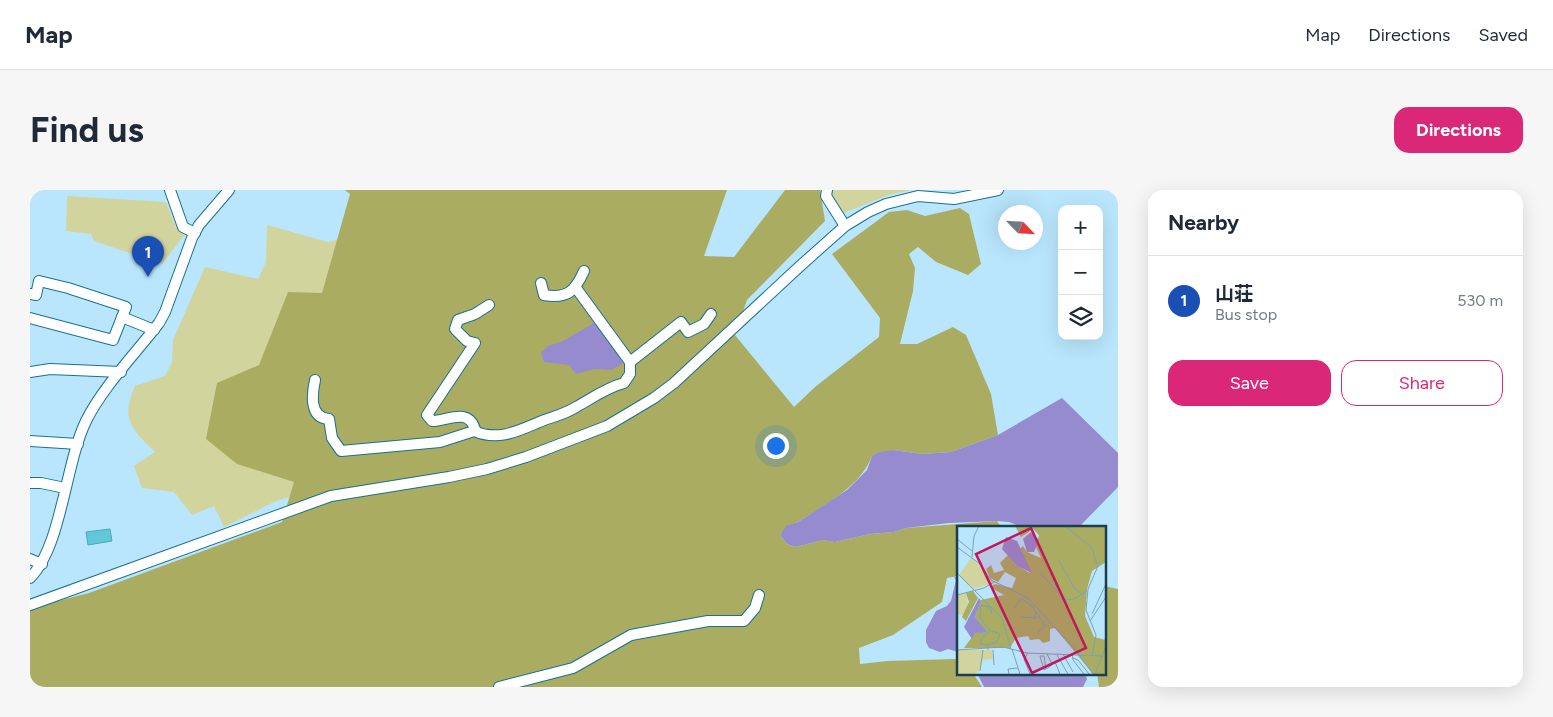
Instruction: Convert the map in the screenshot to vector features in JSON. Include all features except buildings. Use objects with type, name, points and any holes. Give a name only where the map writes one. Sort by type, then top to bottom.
[{"type":"street","points":[[170,190],[183,227],[194,233]]},
{"type":"street","points":[[30,578],[42,564],[51,542],[86,420],[154,330],[165,312],[194,233],[229,190]]},
{"type":"street","points":[[826,190],[826,196],[845,226]]},
{"type":"street","points":[[30,605],[331,496],[487,469],[607,426],[629,414],[674,383],[845,226],[868,212],[900,200],[918,196],[954,199],[998,190]]},
{"type":"street","points":[[541,283],[544,295],[558,298],[576,288],[584,271]]},
{"type":"street","points":[[30,294],[36,295],[39,282],[68,288],[126,307],[113,340],[30,318]]},
{"type":"street","points":[[315,380],[312,394],[314,411],[323,419],[329,419],[332,438],[341,451],[440,442],[474,431],[483,435],[503,435],[522,431],[576,407],[610,387],[624,383],[630,374],[630,362],[576,288]]},
{"type":"street","points":[[475,429],[474,425],[464,416],[455,415],[442,421],[432,421],[427,415],[475,343],[467,340],[455,329],[458,320],[475,314],[489,304]]},
{"type":"street","points":[[630,362],[681,322],[688,332],[704,324],[711,314]]},
{"type":"street","points":[[122,317],[154,330]]},
{"type":"street","points":[[30,372],[50,369],[121,372]]},
{"type":"street","points":[[30,441],[78,444]]},
{"type":"street","points":[[30,483],[42,482],[65,488]]},
{"type":"street","points":[[30,559],[42,564]]},
{"type":"street","points":[[499,687],[573,668],[632,635],[708,621],[744,621],[756,608],[759,594]]},
{"type":"green space","points":[[345,190],[727,190],[704,256],[734,257],[785,190],[820,190],[825,221],[747,300],[735,335],[794,407],[815,387],[879,337],[880,318],[832,254],[889,212],[907,210],[925,216],[960,208],[969,214],[981,264],[968,275],[936,262],[918,247],[909,254],[915,268],[913,291],[900,344],[917,344],[953,327],[966,335],[991,394],[998,435],[951,452],[922,454],[893,450],[872,456],[860,477],[842,493],[787,528],[780,535],[787,544],[796,547],[823,540],[835,542],[870,534],[894,532],[906,528],[997,521],[1000,526],[957,526],[957,576],[947,578],[942,602],[893,635],[859,648],[860,664],[887,661],[955,659],[957,660],[957,674],[974,674],[982,687],[30,687],[30,608],[89,593],[282,522],[294,482],[237,464],[206,439],[217,383],[259,365],[288,292],[322,293],[350,194]]},
{"type":"green space","points":[[832,190],[911,190],[888,195],[844,213],[832,194]]},
{"type":"green space","points":[[67,196],[166,202],[176,227],[186,233],[162,264],[94,241],[91,234],[66,231]]},
{"type":"green space","points":[[267,225],[328,242],[353,236],[340,482],[276,501],[224,527],[214,506],[192,515],[174,492],[142,488],[134,466],[155,452],[135,430],[129,416],[129,407],[135,386],[165,376],[172,362],[173,340],[205,267],[258,279],[266,262]]},
{"type":"green space","points":[[1106,586],[1118,589],[1118,687],[1099,687],[1097,674],[1106,674]]},
{"type":"shaded area","points":[[594,323],[623,360],[622,364],[611,370],[594,369],[576,374],[569,365],[544,362],[541,353],[548,346],[563,341]]},
{"type":"shaded area","points":[[1062,398],[1118,453],[1118,487],[1080,526],[1019,526],[1009,522],[997,521],[949,523],[870,534],[835,542],[823,540],[796,547],[787,544],[780,535],[786,526],[798,522],[847,490],[867,470],[872,456],[880,452],[893,450],[922,454],[951,452],[998,435]]},
{"type":"shaded area","points":[[954,577],[957,578],[957,652],[948,649],[940,652],[929,648],[926,642],[926,630],[936,611],[947,606],[951,601],[956,580]]},
{"type":"shaded area","points":[[978,674],[1085,674],[1087,679],[1083,687],[984,687]]},
{"type":"place","name":"山荘","points":[[148,277]]}]
